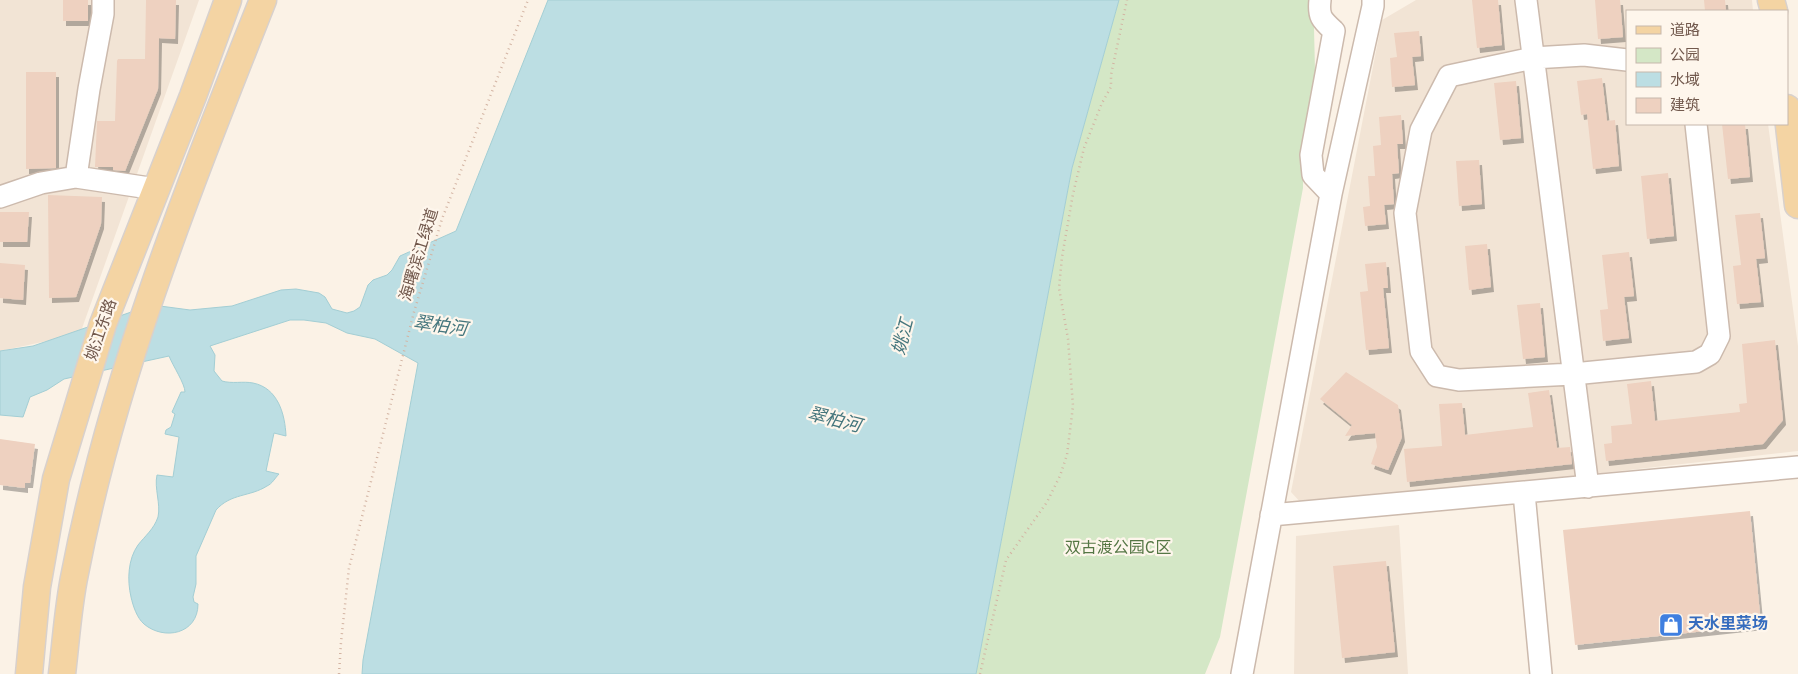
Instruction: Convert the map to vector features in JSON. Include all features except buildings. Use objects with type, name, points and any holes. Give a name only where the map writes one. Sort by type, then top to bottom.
[{"type":"main road","name":"姚江东路","points":[[29,674],[37,587],[56,479],[103,324],[193,96],[228,0]]},
{"type":"main road","points":[[62,674],[74,575],[100,462],[122,385],[144,314],[263,0]]},
{"type":"main road","points":[[1788,117],[1798,205]]},
{"type":"street","points":[[76,177],[89,89],[103,14],[103,0]]},
{"type":"street","points":[[1320,0],[1319,10],[1321,19],[1334,31],[1311,156],[1313,174],[1331,194]]},
{"type":"street","points":[[1242,674],[1331,194],[1374,6],[1373,0]]},
{"type":"street","points":[[1526,0],[1588,487]]},
{"type":"street","points":[[1626,60],[1584,55],[1533,58],[1449,76],[1421,130],[1405,212],[1421,351],[1437,376],[1459,380],[1573,374],[1696,362],[1710,354],[1719,336],[1696,125]]},
{"type":"street","points":[[0,197],[41,183],[76,177],[156,189]]},
{"type":"street","points":[[1272,516],[1798,468]]},
{"type":"street","points":[[1524,493],[1541,674]]},
{"type":"path","name":"海曙滨江绿道","points":[[339,674],[340,642],[349,568],[398,373],[441,222],[528,0]]},
{"type":"path","points":[[980,674],[1006,560],[1047,502],[1060,476],[1067,455],[1073,406],[1068,339],[1059,288],[1062,257],[1073,194],[1084,148],[1102,103],[1111,87],[1111,76],[1127,0]]},
{"type":"shaded area","points":[[0,0],[199,0],[80,334],[0,351]]},
{"type":"shaded area","points":[[1416,0],[1752,0],[1753,10],[1626,10],[1626,125],[1768,125],[1798,346],[1798,451],[1316,505],[1302,504],[1291,492],[1382,20]]},
{"type":"shaded area","points":[[1399,525],[1408,674],[1294,674],[1296,536]]},
{"type":"green space","name":"双古渡公园C区","points":[[1119,0],[1311,0],[1315,71],[1303,156],[1303,188],[1220,637],[1205,674],[976,674],[1072,168]]},
{"type":"water","points":[[548,0],[1119,0],[1072,168],[976,674],[362,674],[418,363],[375,339],[347,333],[326,323],[290,320],[210,346],[215,355],[214,371],[222,381],[253,383],[269,390],[282,411],[286,436],[274,433],[266,471],[279,474],[272,482],[261,489],[228,501],[216,510],[196,556],[196,584],[193,597],[194,602],[198,604],[196,614],[186,628],[178,632],[161,632],[144,624],[139,619],[134,608],[129,584],[129,570],[132,557],[138,545],[152,529],[158,517],[157,475],[173,477],[179,437],[165,434],[166,430],[171,427],[175,414],[172,412],[181,392],[185,392],[169,356],[64,379],[47,390],[30,397],[23,417],[0,415],[0,351],[33,346],[137,310],[160,306],[190,310],[232,306],[281,290],[296,289],[319,293],[325,297],[332,309],[347,313],[360,307],[368,285],[373,280],[387,275],[400,256],[456,231]]},
{"type":"place","name":"天水里菜场","points":[[1671,625]]},
{"type":"water label","name":"翠柏河","points":[[440,327]]},
{"type":"water label","name":"姚江","points":[[904,337]]},
{"type":"water label","name":"翠柏河","points":[[834,421]]}]
